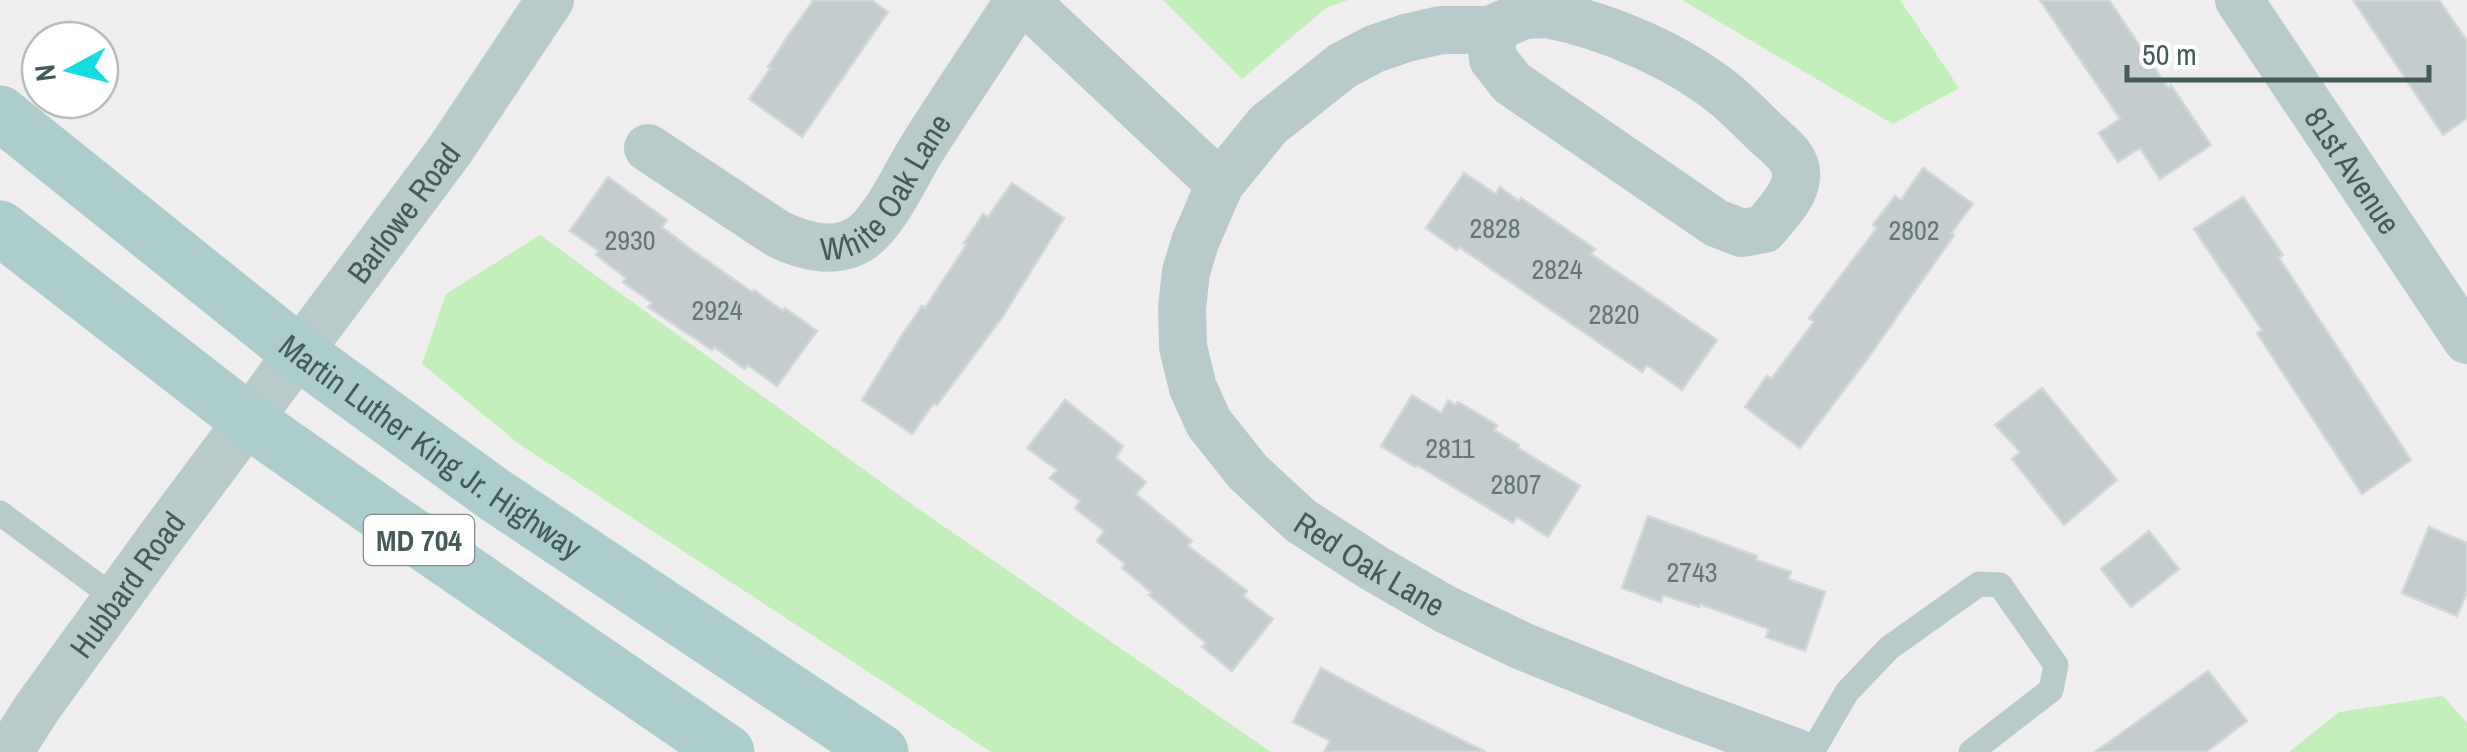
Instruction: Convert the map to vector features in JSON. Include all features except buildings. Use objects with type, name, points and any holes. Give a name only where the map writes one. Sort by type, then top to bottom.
[{"type":"main road","name":"Martin Luther King Jr. Highway","points":[[0,113],[300,353],[495,496],[881,752]]},
{"type":"main road","name":"MD 704","points":[[0,228],[250,420],[727,752]]},
{"type":"street","name":"Barlowe Road","points":[[250,420],[450,150],[550,0]]},
{"type":"street","name":"White Oak Lane","points":[[648,148],[778,234],[813,248],[859,239],[885,210],[919,152],[1022,0]]},
{"type":"street","points":[[1022,0],[1220,184]]},
{"type":"street","name":"81st Avenue","points":[[2239,0],[2467,340]]},
{"type":"street","name":"Red Oak Lane","points":[[1490,30],[1493,59],[1512,83],[1716,223],[1742,233],[1764,229],[1785,203],[1796,178],[1792,158],[1726,96],[1672,60],[1629,39],[1579,20],[1547,14],[1524,15],[1490,30],[1441,30],[1406,38],[1374,48],[1342,66],[1268,124],[1220,184],[1186,272],[1183,347],[1192,388],[1209,422],[1248,472],[1301,521],[1374,568],[1444,610],[1522,646],[1795,752]]},
{"type":"street","name":"Hubbard Road","points":[[10,752],[37,708],[250,420]]},
{"type":"lane","points":[[0,513],[116,599]]},
{"type":"lane","points":[[1812,752],[1847,692],[1889,648],[1979,584],[2000,585],[2056,665],[2051,690],[1971,752]]},
{"type":"green space","points":[[1163,0],[1348,0],[1326,8],[1242,79]]},
{"type":"green space","points":[[1682,0],[1900,0],[1959,88],[1893,124]]},
{"type":"green space","points":[[540,235],[917,508],[1271,752],[991,752],[519,444],[422,364],[446,294]]},
{"type":"green space","points":[[2443,696],[2467,723],[2467,752],[2289,752],[2339,712]]}]
